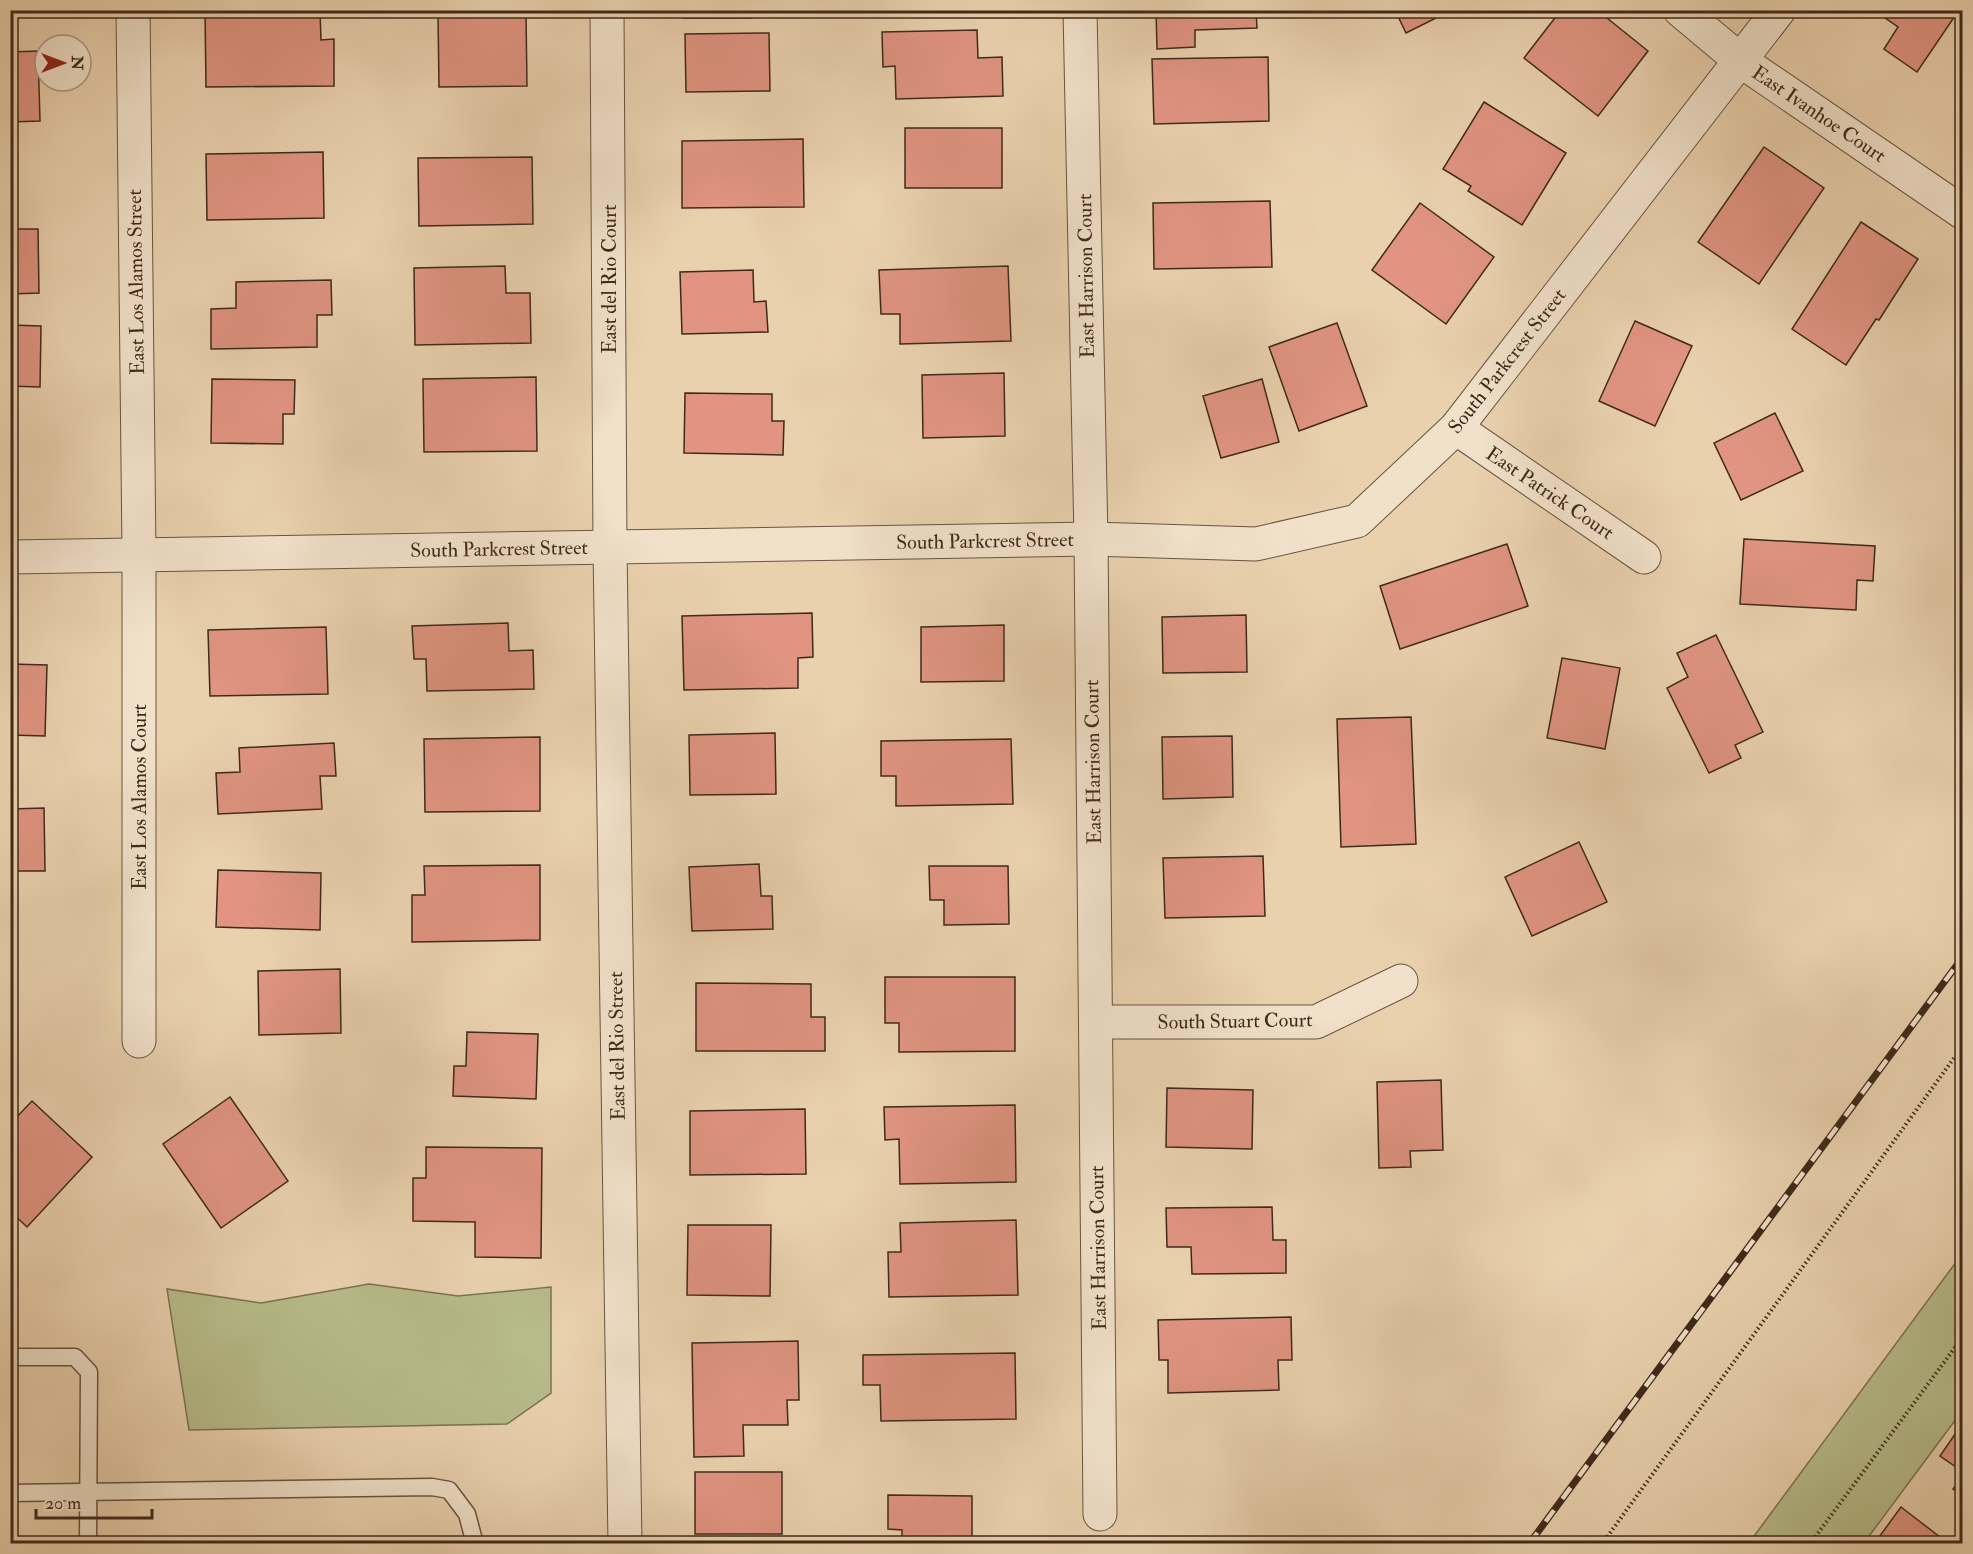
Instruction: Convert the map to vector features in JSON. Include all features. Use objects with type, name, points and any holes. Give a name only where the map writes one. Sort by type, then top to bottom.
[{"type":"street","name":"East Los Alamos Street","points":[[133,10],[139,553]]},
{"type":"street","name":"East del Rio Court","points":[[607,10],[610,548]]},
{"type":"street","name":"East Harrison Court","points":[[1080,10],[1091,539],[1100,1514]]},
{"type":"street","name":"East Ivanhoe Court","points":[[1680,10],[1741,61],[1962,213]]},
{"type":"street","name":"South Parkcrest Street","points":[[10,557],[139,553],[610,548],[1091,539],[1256,544],[1357,521],[1456,428],[1779,10]]},
{"type":"street","name":"East Patrick Court","points":[[1456,428],[1644,557]]},
{"type":"street","name":"East del Rio Street","points":[[610,548],[624,1544]]},
{"type":"street","name":"East Los Alamos Court","points":[[139,553],[139,1041]]},
{"type":"street","name":"South Stuart Court","points":[[1096,1022],[1316,1022],[1401,981]]},
{"type":"lane","points":[[10,1357],[75,1357],[89,1372],[88,1544]]},
{"type":"lane","points":[[10,1493],[432,1487],[449,1490],[467,1514],[475,1544]]},
{"type":"path","points":[[1602,1544],[1962,1047]]},
{"type":"path","points":[[1810,1544],[1962,1338]]},
{"type":"green space","points":[[1962,1254],[1962,1411],[1864,1543],[1749,1543]]},
{"type":"green space","points":[[369,1284],[458,1296],[551,1287],[551,1393],[507,1424],[189,1430],[167,1289],[261,1303]]},
{"type":"building","points":[[683,10],[752,10],[752,18],[683,18]]},
{"type":"building","points":[[1156,10],[1256,10],[1257,28],[1195,30],[1195,47],[1157,49]]},
{"type":"building","points":[[1395,10],[1452,10],[1406,33]]},
{"type":"building","points":[[1561,10],[1597,10],[1648,51],[1598,116],[1524,58]]},
{"type":"building","points":[[1880,10],[1959,10],[1917,72],[1884,49],[1898,27],[1878,13]]},
{"type":"building","points":[[320,11],[321,40],[334,39],[334,86],[206,87],[205,12]]},
{"type":"building","points":[[526,13],[527,86],[439,87],[438,14]]},
{"type":"building","points":[[977,30],[978,58],[1002,57],[1003,96],[896,99],[895,66],[883,67],[882,32]]},
{"type":"building","points":[[769,33],[770,91],[686,92],[685,34]]},
{"type":"building","points":[[33,51],[33,93],[39,93],[40,121],[10,122],[10,52]]},
{"type":"building","points":[[1268,57],[1269,121],[1154,124],[1152,59]]},
{"type":"building","points":[[1484,102],[1566,153],[1522,225],[1468,191],[1471,186],[1443,169]]},
{"type":"building","points":[[905,128],[1002,128],[1002,188],[905,188]]},
{"type":"building","points":[[803,139],[804,207],[682,208],[682,141]]},
{"type":"building","points":[[1764,147],[1824,188],[1759,284],[1698,242]]},
{"type":"building","points":[[323,152],[324,218],[207,220],[206,154]]},
{"type":"building","points":[[532,157],[533,224],[419,226],[418,158]]},
{"type":"building","points":[[1270,201],[1272,267],[1154,269],[1153,203]]},
{"type":"building","points":[[1420,203],[1494,257],[1446,324],[1372,270]]},
{"type":"building","points":[[1861,222],[1918,259],[1879,320],[1876,319],[1846,365],[1792,329]]},
{"type":"building","points":[[10,229],[38,229],[39,293],[10,294]]},
{"type":"building","points":[[505,266],[506,293],[530,293],[531,343],[415,345],[414,268]]},
{"type":"building","points":[[1008,266],[1011,341],[900,344],[900,314],[881,314],[879,270]]},
{"type":"building","points":[[753,270],[754,302],[766,301],[768,332],[682,334],[680,272]]},
{"type":"building","points":[[331,280],[332,315],[317,315],[317,347],[211,349],[211,309],[236,308],[236,282]]},
{"type":"building","points":[[1635,321],[1692,346],[1655,426],[1599,401]]},
{"type":"building","points":[[1337,323],[1367,406],[1299,431],[1269,347]]},
{"type":"building","points":[[10,325],[41,326],[40,387],[10,386]]},
{"type":"building","points":[[1004,373],[1005,436],[923,438],[922,375]]},
{"type":"building","points":[[536,377],[537,451],[424,452],[423,379]]},
{"type":"building","points":[[212,379],[295,380],[294,414],[283,414],[283,444],[211,443]]},
{"type":"building","points":[[1262,379],[1279,442],[1221,458],[1203,396]]},
{"type":"building","points":[[685,393],[772,394],[772,421],[784,421],[783,455],[684,453]]},
{"type":"building","points":[[1775,413],[1803,471],[1741,500],[1714,443]]},
{"type":"building","points":[[1744,539],[1875,546],[1873,581],[1857,580],[1856,610],[1740,604]]},
{"type":"building","points":[[1507,544],[1528,606],[1400,649],[1380,586]]},
{"type":"building","points":[[812,613],[813,657],[798,658],[798,688],[684,690],[682,616]]},
{"type":"building","points":[[1246,615],[1247,672],[1163,673],[1162,617]]},
{"type":"building","points":[[508,623],[509,651],[533,650],[534,689],[427,691],[426,659],[414,659],[412,626]]},
{"type":"building","points":[[1004,625],[1004,681],[921,682],[921,627]]},
{"type":"building","points":[[326,627],[328,694],[210,696],[208,630]]},
{"type":"building","points":[[1716,635],[1763,732],[1735,745],[1741,758],[1709,773],[1667,688],[1688,677],[1677,653]]},
{"type":"building","points":[[1562,658],[1620,668],[1605,749],[1547,738]]},
{"type":"building","points":[[10,664],[47,665],[45,736],[10,735]]},
{"type":"building","points":[[1411,717],[1416,844],[1341,847],[1337,719]]},
{"type":"building","points":[[775,733],[776,794],[690,795],[689,735]]},
{"type":"building","points":[[1232,736],[1233,797],[1163,799],[1162,737]]},
{"type":"building","points":[[540,737],[540,811],[425,812],[424,739]]},
{"type":"building","points":[[1011,739],[1013,804],[896,806],[896,776],[881,776],[881,741]]},
{"type":"building","points":[[334,743],[336,776],[320,776],[322,809],[218,814],[216,773],[240,772],[239,748]]},
{"type":"building","points":[[44,808],[45,871],[10,871],[10,809]]},
{"type":"building","points":[[1579,842],[1607,902],[1532,936],[1505,877]]},
{"type":"building","points":[[1263,856],[1265,916],[1165,918],[1163,858]]},
{"type":"building","points":[[759,864],[761,896],[772,896],[773,929],[692,931],[689,867]]},
{"type":"building","points":[[540,865],[540,940],[412,942],[412,895],[425,895],[424,866]]},
{"type":"building","points":[[929,866],[1008,866],[1009,924],[944,925],[944,900],[930,900]]},
{"type":"building","points":[[218,870],[321,873],[320,930],[216,927]]},
{"type":"building","points":[[340,969],[341,1033],[259,1035],[258,971]]},
{"type":"building","points":[[885,977],[1015,977],[1015,1051],[899,1052],[899,1023],[885,1023]]},
{"type":"building","points":[[696,983],[811,984],[811,1017],[825,1017],[825,1051],[696,1051]]},
{"type":"building","points":[[10,1005],[13,1005],[13,1044],[10,1045]]},
{"type":"building","points":[[467,1032],[538,1034],[536,1099],[453,1096],[454,1066],[466,1066]]},
{"type":"building","points":[[1441,1080],[1443,1150],[1410,1151],[1411,1167],[1379,1168],[1377,1082]]},
{"type":"building","points":[[1167,1088],[1253,1090],[1252,1149],[1166,1147]]},
{"type":"building","points":[[230,1097],[288,1181],[221,1228],[163,1144]]},
{"type":"building","points":[[32,1101],[92,1157],[27,1227],[10,1211],[10,1124]]},
{"type":"building","points":[[1015,1105],[1016,1182],[900,1184],[899,1139],[885,1140],[884,1107]]},
{"type":"building","points":[[805,1109],[806,1174],[690,1175],[690,1111]]},
{"type":"building","points":[[426,1147],[542,1148],[541,1258],[475,1257],[475,1222],[413,1221],[413,1178],[426,1178]]},
{"type":"building","points":[[1272,1207],[1273,1240],[1286,1240],[1286,1273],[1192,1274],[1191,1247],[1167,1247],[1166,1208]]},
{"type":"building","points":[[1016,1220],[1018,1295],[889,1297],[888,1252],[901,1252],[900,1223]]},
{"type":"building","points":[[688,1225],[771,1225],[770,1296],[687,1295]]},
{"type":"building","points":[[1291,1317],[1292,1360],[1278,1360],[1279,1390],[1168,1393],[1168,1360],[1159,1360],[1158,1320]]},
{"type":"building","points":[[798,1341],[799,1400],[787,1400],[788,1425],[743,1425],[744,1456],[694,1457],[692,1343]]},
{"type":"building","points":[[1015,1353],[1016,1419],[881,1421],[880,1385],[863,1385],[863,1355]]},
{"type":"building","points":[[1962,1424],[1962,1471],[1940,1456]]},
{"type":"building","points":[[695,1472],[782,1472],[782,1534],[695,1534]]},
{"type":"building","points":[[1962,1476],[1962,1496],[1953,1489]]},
{"type":"building","points":[[888,1495],[972,1496],[972,1544],[902,1544],[902,1530],[888,1529]]},
{"type":"building","points":[[1901,1507],[1949,1544],[1874,1544]]},
{"type":"railway","points":[[1529,1544],[1962,958]]}]
